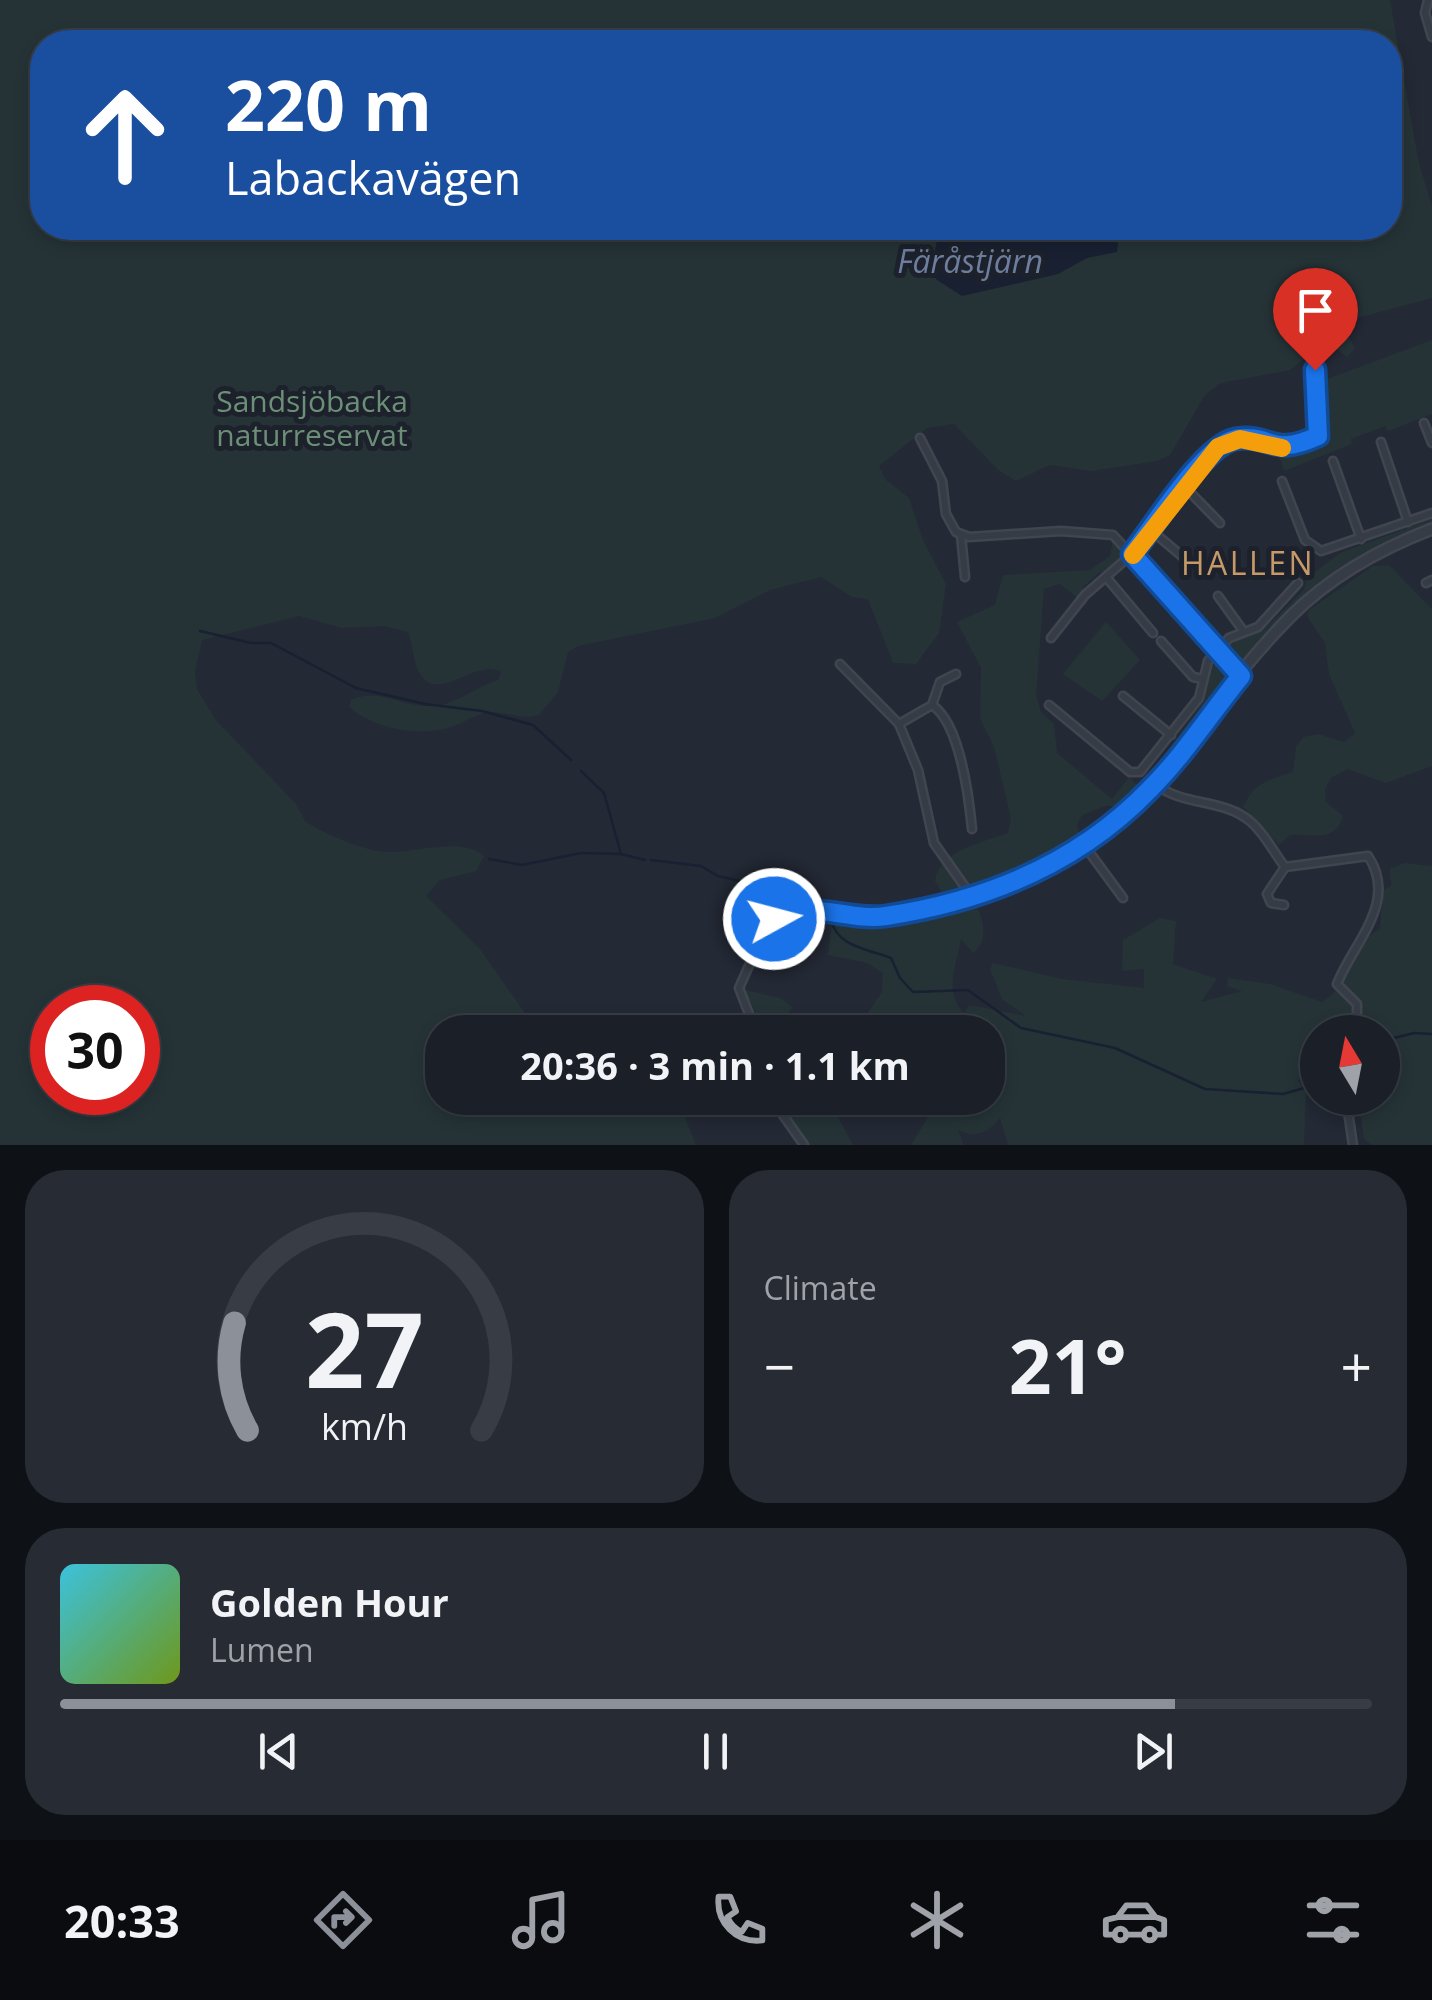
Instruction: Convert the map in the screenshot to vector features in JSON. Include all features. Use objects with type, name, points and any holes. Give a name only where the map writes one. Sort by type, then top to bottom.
[{"type":"street","points":[[1428,0],[1425,12],[1432,36]]},
{"type":"street","points":[[1051,638],[1085,595],[1132,554],[1212,453],[1228,441],[1252,440],[1284,448],[1318,436],[1315,370]]},
{"type":"street","points":[[1424,423],[1432,442]]},
{"type":"street","points":[[920,438],[942,481],[948,522],[961,535],[965,578]]},
{"type":"street","points":[[1381,442],[1408,522]]},
{"type":"street","points":[[1333,461],[1361,539]]},
{"type":"street","points":[[1282,481],[1311,546],[1326,552],[1432,513]]},
{"type":"street","points":[[1184,486],[1220,523]]},
{"type":"street","points":[[749,1015],[739,988],[774,919],[799,910],[878,918],[972,897],[1040,871],[1084,845],[1155,784],[1292,615],[1327,585],[1384,549],[1432,528]]},
{"type":"street","points":[[1151,530],[1190,562]]},
{"type":"street","points":[[961,535],[1113,535],[1241,676]]},
{"type":"street","points":[[1106,578],[1154,633]]},
{"type":"street","points":[[1050,705],[1135,774],[1199,698],[1216,652],[1229,638],[1258,627],[1298,583]]},
{"type":"street","points":[[1218,596],[1244,632]]},
{"type":"street","points":[[1160,641],[1192,676],[1203,679]]},
{"type":"street","points":[[840,664],[899,724],[918,770],[934,844],[972,897]]},
{"type":"street","points":[[899,724],[932,705],[940,682],[956,674]]},
{"type":"street","points":[[1123,696],[1171,735]]},
{"type":"street","points":[[932,705],[940,710],[955,743],[972,829]]},
{"type":"street","points":[[1155,784],[1174,797],[1230,810],[1249,820],[1285,867]]},
{"type":"street","points":[[1084,845],[1123,898]]},
{"type":"street","points":[[1284,905],[1272,903],[1267,894],[1285,867],[1368,856],[1373,863],[1377,910],[1352,948],[1338,984],[1357,1004],[1357,1015]]},
{"type":"street","points":[[784,1115],[804,1145]]},
{"type":"street","points":[[1349,1115],[1353,1145]]},
{"type":"green space","name":"Sandsjöbacka naturreservat","points":[[0,0],[1390,0],[1395,30],[30,30],[30,240],[1402,240],[1402,68],[1419,164],[1432,206],[1432,298],[1350,320],[1345,330],[1355,348],[1347,357],[1330,344],[1323,344],[1290,370],[1221,383],[1205,395],[1170,455],[1157,461],[1091,471],[1050,465],[1016,481],[998,470],[954,424],[927,428],[879,466],[885,479],[909,498],[923,540],[946,584],[939,633],[916,664],[893,663],[868,599],[852,597],[821,577],[770,590],[715,618],[578,646],[568,652],[558,692],[539,715],[485,713],[436,731],[396,729],[370,720],[349,707],[351,700],[381,696],[419,705],[439,705],[498,680],[501,672],[479,671],[436,684],[419,672],[408,632],[384,626],[342,628],[299,616],[202,640],[195,671],[197,689],[215,719],[296,804],[305,821],[340,839],[377,851],[447,846],[484,856],[476,871],[440,880],[426,896],[480,949],[526,1015],[425,1015],[425,1115],[684,1115],[696,1145],[0,1145]]},
{"type":"green space","points":[[1432,340],[1432,414],[1388,431],[1385,426],[1351,439],[1352,444],[1284,471],[1280,457],[1284,452],[1327,437],[1322,381]]},
{"type":"green space","points":[[1432,519],[1432,526],[1359,560],[1241,667],[1226,653],[1231,642],[1262,631],[1304,590],[1307,578],[1340,553]]},
{"type":"green space","points":[[1113,539],[1128,555],[1105,576],[1100,572],[1083,587],[1087,592],[1081,601],[1060,584],[1044,589],[1036,695],[1041,712],[1054,724],[1057,753],[1112,799],[1129,777],[1140,788],[1204,701],[1211,666],[1222,661],[1235,677],[1205,721],[1124,807],[1106,806],[1082,815],[1077,825],[1081,842],[1025,873],[946,900],[935,881],[944,862],[964,849],[1008,833],[1011,818],[994,747],[980,718],[981,668],[957,622],[995,605],[1003,575],[1090,570],[1110,556]]},
{"type":"green space","points":[[1373,566],[1390,566],[1432,609],[1432,766],[1386,783],[1347,769],[1331,778],[1325,790],[1326,802],[1343,816],[1339,825],[1329,834],[1290,835],[1279,845],[1243,807],[1247,799],[1263,783],[1293,772],[1296,747],[1303,737],[1318,734],[1344,742],[1355,733],[1329,674],[1325,643],[1307,616],[1309,610]]},
{"type":"green space","points":[[1106,622],[1140,660],[1102,701],[1063,674]]},
{"type":"green space","points":[[1404,863],[1432,866],[1432,1145],[1372,1145],[1364,1139],[1358,1115],[1400,1115],[1400,1015],[1300,1015],[1297,1080],[1300,1115],[1305,1115],[1304,1145],[1008,1145],[1000,1118],[981,1133],[958,1130],[964,1145],[911,1145],[929,1115],[1005,1115],[1005,1015],[844,1015],[867,1014],[882,992],[883,973],[867,963],[828,955],[832,922],[917,919],[972,902],[980,913],[983,935],[973,953],[961,939],[953,987],[958,1005],[964,1013],[969,1005],[1026,1016],[1002,999],[990,969],[993,963],[1062,979],[1144,988],[1144,969],[1122,971],[1123,940],[1160,918],[1176,921],[1173,964],[1217,979],[1201,1002],[1242,991],[1227,986],[1228,978],[1270,984],[1322,1002],[1340,986],[1363,944],[1380,929],[1383,890],[1391,886],[1390,869]]},
{"type":"green space","points":[[745,990],[780,998],[792,1007],[788,1015],[757,1015]]},
{"type":"green space","points":[[781,1115],[837,1115],[853,1145],[805,1145],[791,1137]]},
{"type":"water","name":"Färåstjärn","points":[[937,240],[1118,240],[1117,252],[1087,258],[1058,274],[962,296],[937,280],[930,269]]},
{"type":"waterway","points":[[200,631],[251,643],[271,643],[356,688],[425,704],[482,711],[533,725],[571,760]]},
{"type":"waterway","points":[[581,771],[604,793],[621,854],[645,860]]},
{"type":"waterway","points":[[489,859],[522,865],[581,853],[621,854]]},
{"type":"waterway","points":[[651,860],[701,866],[718,876],[748,883],[760,897],[777,904],[803,896],[827,904],[831,912]]},
{"type":"waterway","points":[[831,920],[847,942],[891,958],[900,978],[913,992],[968,990],[1021,1028],[1115,1048],[1205,1089],[1283,1094],[1300,1089]]},
{"type":"waterway","points":[[1400,1036],[1432,1034]]},
{"type":"slow traffic","points":[[1133,555],[1218,447],[1240,439],[1282,448]]},
{"type":"district","name":"HALLEN","points":[[1248,562]]},
{"type":"route","points":[[774,919],[799,910],[878,918],[995,890],[1061,860],[1108,828],[1150,789],[1241,676],[1132,554],[1218,447],[1240,439],[1284,448],[1318,436],[1321,424],[1315,370]]}]
